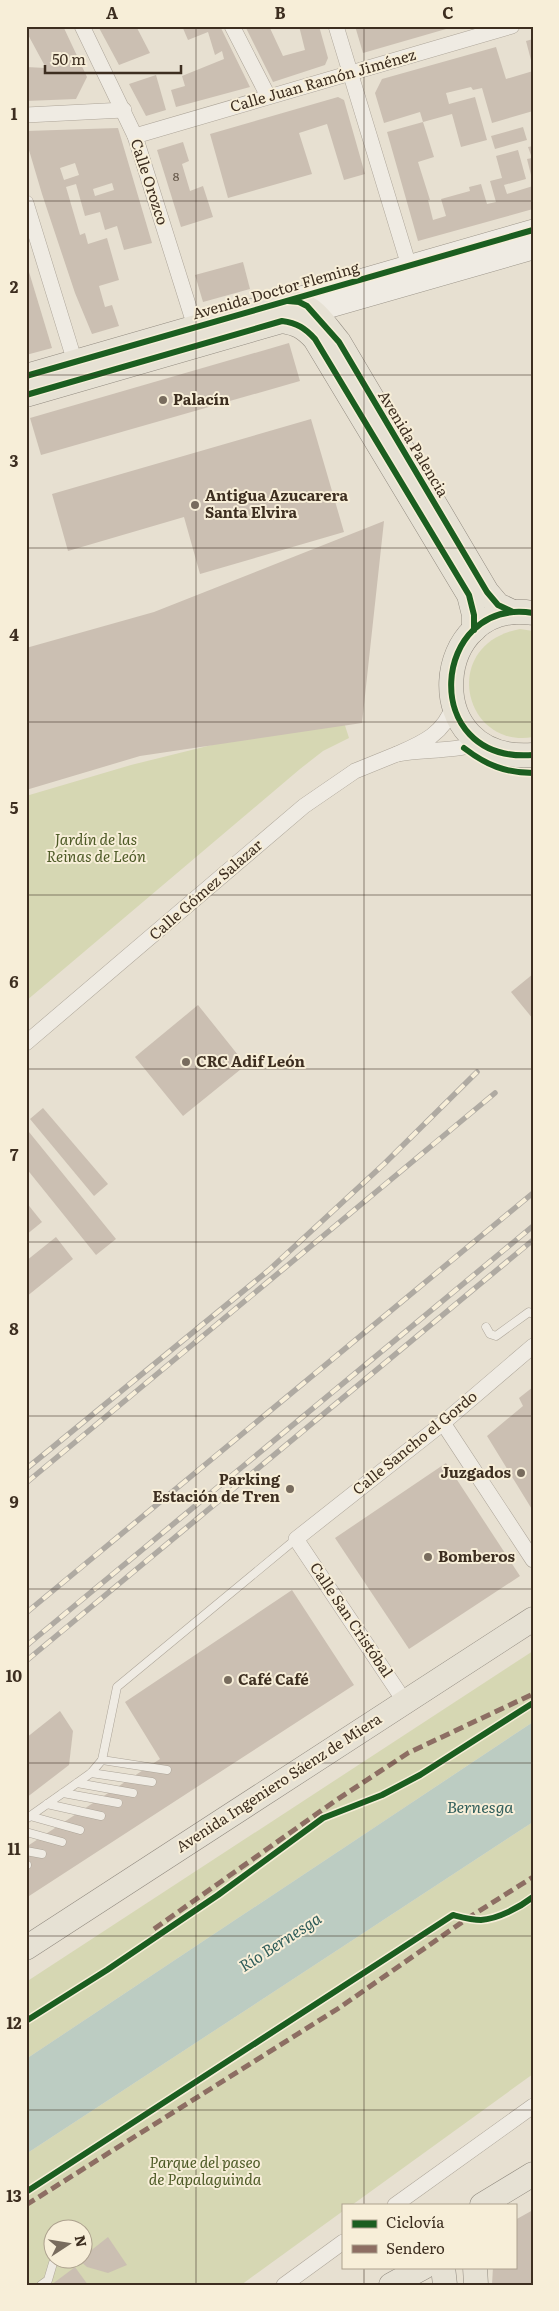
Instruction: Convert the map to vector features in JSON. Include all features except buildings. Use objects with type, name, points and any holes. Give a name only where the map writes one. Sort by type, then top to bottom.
[{"type":"main road","name":"Avenida Doctor Fleming","points":[[26,396],[198,336],[283,311],[409,266],[533,230]]},
{"type":"main road","name":"Avenida Doctor Fleming","points":[[313,312],[533,249]]},
{"type":"main road","name":"Avenida Palencia","points":[[474,630],[474,615],[469,595],[315,339],[305,328],[293,322],[283,311],[299,302],[313,312],[339,342],[487,592],[498,605],[523,613]]},
{"type":"main road","points":[[339,342],[338,326],[348,302]]},
{"type":"main road","name":"Avenida Doctor Fleming","points":[[26,376],[75,362],[198,336]]},
{"type":"main road","points":[[523,613],[486,622],[474,630],[460,646],[452,665],[450,686],[453,706],[459,720],[480,743],[498,752],[517,756],[533,755]]},
{"type":"main road","name":"Avenida Ingeniero Sáenz de Miera","points":[[26,1948],[533,1619]]},
{"type":"main road","points":[[505,2200],[533,2174]]},
{"type":"main road","points":[[487,2204],[505,2200],[533,2184]]},
{"type":"main road","points":[[378,2285],[398,2268]]},
{"type":"main road","points":[[391,2285],[422,2268]]},
{"type":"main road","points":[[443,2268],[445,2285]]},
{"type":"main road","points":[[402,2285],[416,2283],[431,2285]]},
{"type":"street","name":"Calle Orozco","points":[[82,26],[124,110],[134,136],[198,336]]},
{"type":"street","points":[[232,26],[268,96]]},
{"type":"street","points":[[336,26],[409,266]]},
{"type":"street","name":"Calle Juan Ramón Jiménez","points":[[134,136],[512,26]]},
{"type":"street","points":[[26,116],[124,110]]},
{"type":"street","points":[[26,203],[75,362]]},
{"type":"street","name":"Calle Gómez Salazar","points":[[26,1044],[304,806],[354,771],[397,754],[438,732],[446,722],[453,706]]},
{"type":"street","name":"Calle Gómez Salazar","points":[[397,754],[419,750],[464,748],[480,743]]},
{"type":"street","name":"Calle Sancho el Gordo","points":[[296,1539],[443,1423],[533,1346]]},
{"type":"street","points":[[443,1423],[533,1560]]},
{"type":"street","name":"Calle San Cristóbal","points":[[296,1539],[405,1702]]},
{"type":"street","points":[[396,2204],[533,2106]]},
{"type":"street","points":[[284,2285],[342,2243]]},
{"type":"lane","points":[[486,1327],[490,1334],[496,1336],[529,1312],[533,1314]]},
{"type":"lane","points":[[28,1818],[91,1773],[102,1760],[117,1687],[296,1539]]},
{"type":"lane","points":[[102,1760],[167,1770]]},
{"type":"lane","points":[[91,1773],[152,1782]]},
{"type":"lane","points":[[77,1783],[133,1793]]},
{"type":"lane","points":[[63,1793],[118,1803]]},
{"type":"lane","points":[[47,1804],[101,1816]]},
{"type":"lane","points":[[28,1818],[80,1830]]},
{"type":"lane","points":[[26,1832],[62,1842]]},
{"type":"lane","points":[[26,1851],[42,1854]]},
{"type":"lane","points":[[41,2285],[48,2280],[52,2268]]},
{"type":"green space","points":[[520,629],[533,631],[533,737],[509,736],[490,727],[477,712],[470,693],[470,673],[478,654],[494,638]]},
{"type":"green space","name":"Jardín de las Reinas de León","points":[[341,713],[349,738],[323,751],[300,769],[26,1001],[26,796],[131,765]]},
{"type":"green space","points":[[533,1651],[533,1722],[26,2059],[26,1982]]},
{"type":"green space","name":"Parque del paseo de Papalaguinda","points":[[533,1822],[533,2074],[353,2204],[342,2204],[342,2212],[241,2285],[26,2285],[26,2154]]},
{"type":"water","name":"Bernesga","points":[[533,1722],[533,1822],[26,2154],[26,2059]]},
{"type":"railway","points":[[26,1469],[269,1270],[384,1164],[477,1072]]},
{"type":"railway","points":[[26,1483],[495,1093]]},
{"type":"railway","points":[[26,1613],[533,1193]]},
{"type":"railway","points":[[26,1646],[533,1226]]},
{"type":"railway","points":[[26,1661],[533,1240]]},
{"type":"marked path","points":[[154,1929],[335,1801],[408,1753],[533,1694]]},
{"type":"marked path","points":[[26,2205],[339,2008],[468,1918],[533,1877]]},
{"type":"cycle path","points":[[26,376],[533,230]]},
{"type":"cycle path","points":[[288,301],[299,302],[307,306],[339,342],[487,592],[498,605],[513,612]]},
{"type":"cycle path","points":[[26,395],[282,321],[300,327],[315,339],[469,595],[474,615],[474,630]]},
{"type":"cycle path","points":[[533,613],[499,615],[474,630],[458,653],[451,681],[455,710],[470,734],[496,751],[533,755]]},
{"type":"cycle path","points":[[464,748],[480,759],[505,770],[533,773]]},
{"type":"cycle path","points":[[26,2021],[107,1970],[218,1895],[323,1818],[382,1795],[420,1775],[533,1703]]},
{"type":"cycle path","points":[[26,2192],[453,1915],[474,1920],[488,1919],[508,1912],[533,1897]]},
{"type":"place","name":"Palacín","points":[[163,400]]},
{"type":"place","name":"Antigua Azucarera Santa Elvira","points":[[195,505]]},
{"type":"place","name":"CRC Adif León","points":[[186,1062]]},
{"type":"place","name":"Juzgados","points":[[521,1473]]},
{"type":"place","name":"Parking Estación de Tren","points":[[290,1489]]},
{"type":"place","name":"Bomberos","points":[[428,1557]]},
{"type":"place","name":"Café Café","points":[[228,1680]]},
{"type":"water label","name":"Río Bernesga","points":[[280,1942]]}]
